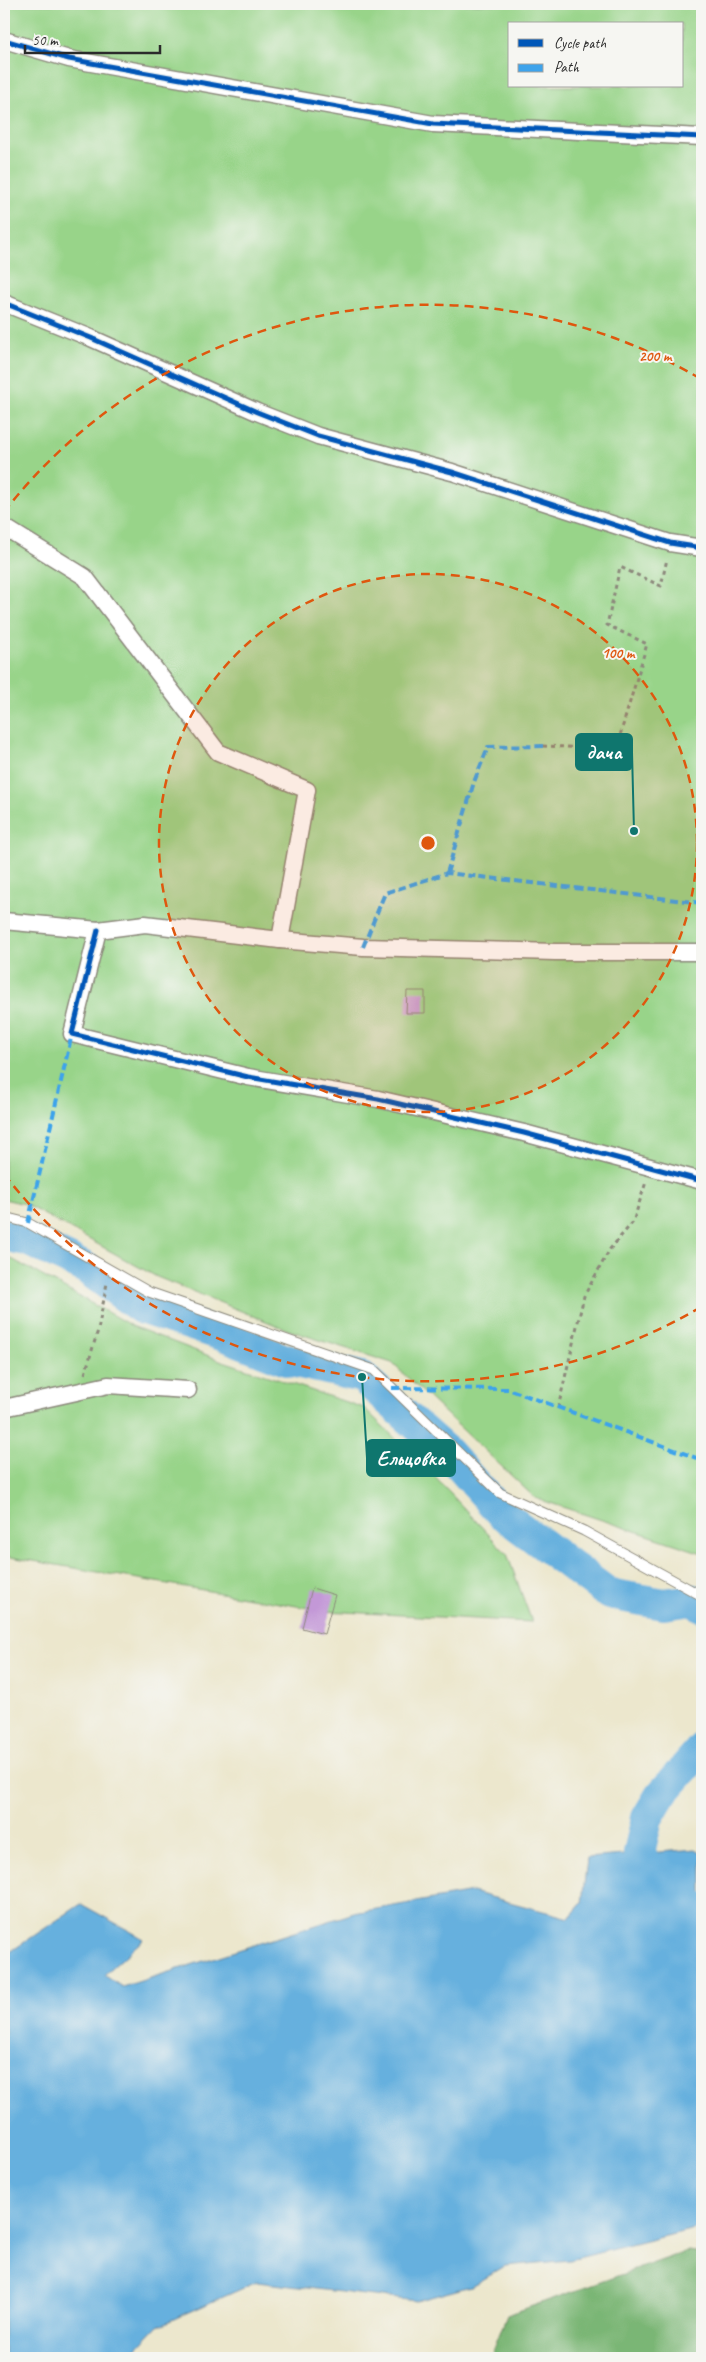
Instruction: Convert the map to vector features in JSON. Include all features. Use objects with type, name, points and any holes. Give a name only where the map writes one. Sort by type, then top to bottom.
[{"type":"street","points":[[4,40],[69,59],[433,124],[702,137]]},
{"type":"street","points":[[4,303],[91,338],[257,412],[318,436],[452,472],[670,543],[702,548]]},
{"type":"street","points":[[4,530],[9,530],[84,577],[218,752],[307,790],[280,940]]},
{"type":"street","points":[[4,921],[98,930],[145,924],[280,940],[363,947],[555,952],[702,952]]},
{"type":"street","points":[[98,930],[72,1034],[248,1077],[378,1100],[485,1124],[702,1181]]},
{"type":"street","points":[[4,1408],[108,1385],[188,1390]]},
{"type":"lane","points":[[4,1217],[28,1223],[149,1292],[374,1370],[500,1492],[584,1531],[702,1596]]},
{"type":"path","points":[[542,746],[616,749],[647,644],[607,625],[620,567],[661,586],[670,543]]},
{"type":"path","points":[[558,1408],[584,1296],[610,1249],[633,1222],[651,1167]]},
{"type":"path","points":[[80,1391],[98,1330],[110,1270]]},
{"type":"green space","points":[[4,4],[702,4],[702,1553],[535,1498],[392,1363],[288,1330],[157,1277],[25,1204],[4,1199]]},
{"type":"green space","points":[[4,1257],[10,1258],[132,1326],[217,1359],[364,1408],[431,1473],[507,1554],[532,1622],[326,1611],[4,1556]]},
{"type":"green space","points":[[688,2251],[702,2253],[702,2358],[490,2358],[507,2315]]},
{"type":"water","points":[[696,1849],[702,1853],[702,2227],[570,2260],[505,2266],[471,2286],[416,2301],[257,2282],[158,2326],[127,2358],[45,2356],[4,2358],[4,1956],[81,1904],[144,1939],[104,1975],[122,1987],[354,1913],[472,1892],[569,1918],[582,1903],[587,1858]]},
{"type":"building","points":[[407,991],[425,991],[425,1013],[406,1013]]},
{"type":"building","points":[[312,1588],[335,1595],[324,1634],[302,1628]]},
{"type":"waterway","points":[[4,1235],[27,1240],[84,1267],[141,1308],[228,1337],[286,1360],[362,1377],[448,1453],[501,1513],[609,1594],[664,1604],[692,1600],[702,1606]]},
{"type":"waterway","points":[[702,1748],[660,1796],[647,1818],[639,1853],[664,1896],[702,1909]]},
{"type":"marked path","points":[[447,873],[474,782],[488,747],[543,746]]},
{"type":"marked path","points":[[363,947],[385,893],[447,873],[702,903]]},
{"type":"marked path","points":[[28,1223],[72,1034]]},
{"type":"marked path","points":[[392,1388],[508,1389],[702,1460]]},
{"type":"cycle path","points":[[4,40],[69,59],[433,124],[702,137]]},
{"type":"cycle path","points":[[4,303],[91,338],[257,412],[318,436],[452,472],[670,543],[702,548]]},
{"type":"cycle path","points":[[98,930],[72,1034],[248,1077],[378,1099],[524,1133],[702,1181]]},
{"type":"place","name":"дача","points":[[634,831]]},
{"type":"place","name":"Ельцовка","points":[[362,1377]]}]
